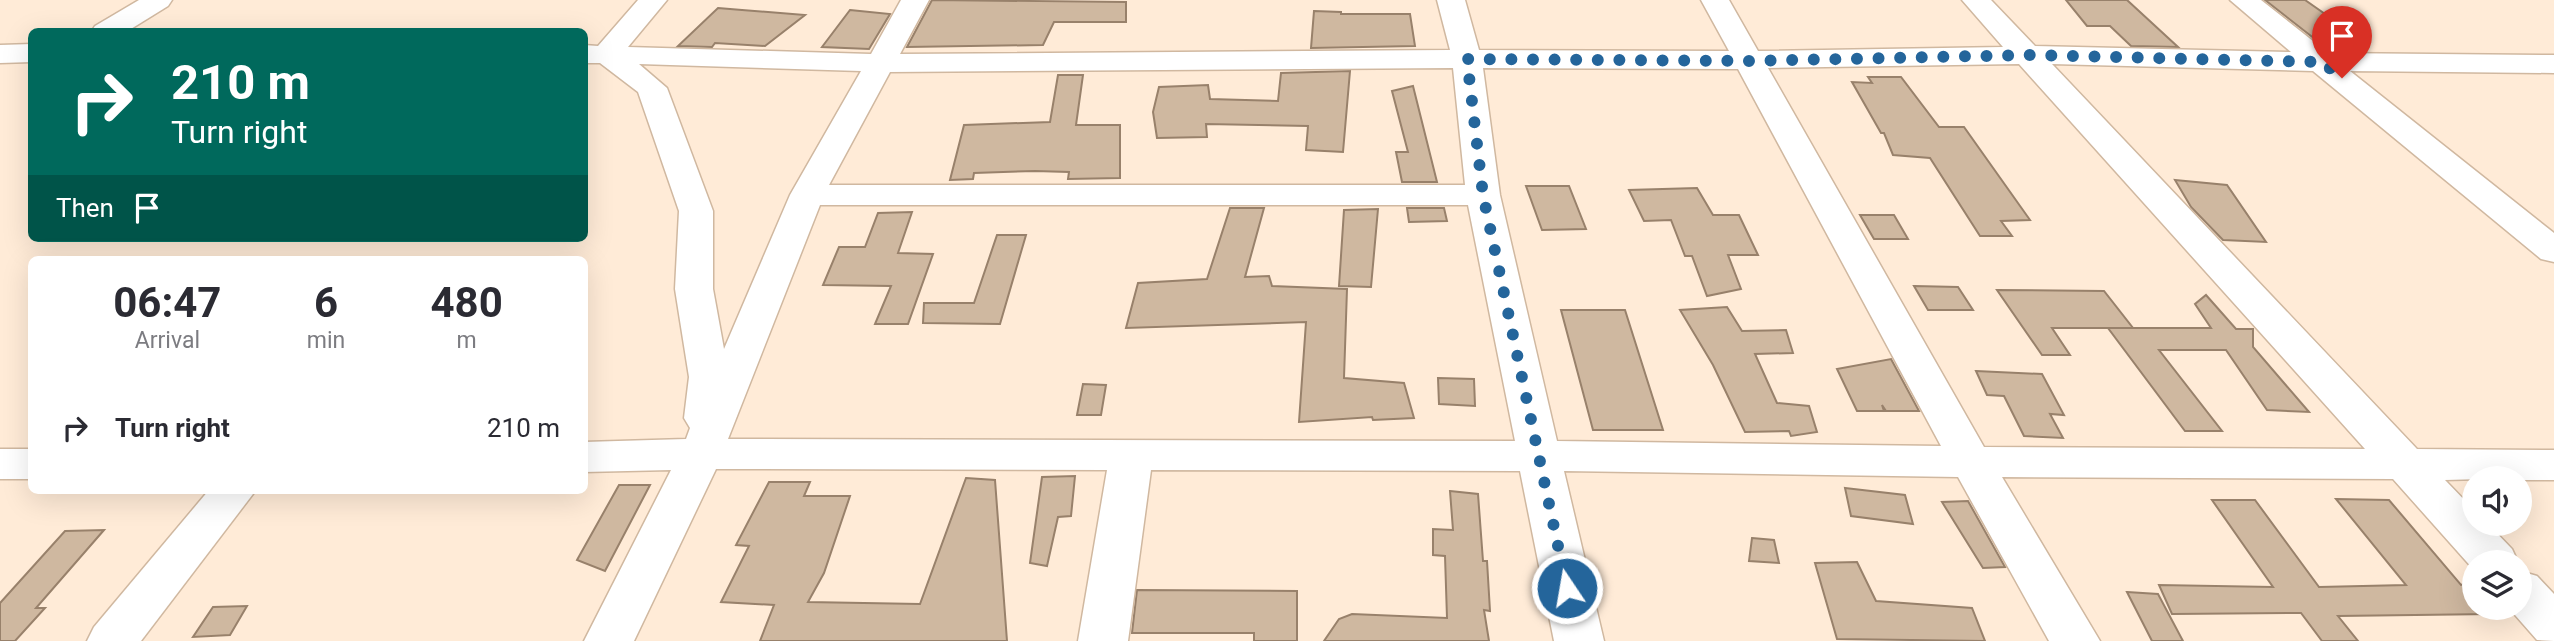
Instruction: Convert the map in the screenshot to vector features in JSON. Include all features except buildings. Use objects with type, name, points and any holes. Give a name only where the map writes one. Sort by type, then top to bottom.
[{"type":"street","points":[[112,28],[158,0]]},
{"type":"street","points":[[595,54],[653,0]]},
{"type":"street","points":[[609,641],[701,454],[807,195],[915,0]]},
{"type":"street","points":[[1451,0],[1467,59],[1483,195],[1579,641]]},
{"type":"street","points":[[1715,0],[1971,462],[2075,641]]},
{"type":"street","points":[[1976,0],[2484,550]]},
{"type":"street","points":[[2244,0],[2554,251]]},
{"type":"street","points":[[0,54],[28,53]]},
{"type":"street","points":[[595,54],[882,63],[1467,59],[1748,61],[2028,55],[2554,64]]},
{"type":"street","points":[[595,54],[652,88],[696,211],[694,289],[709,377],[701,454]]},
{"type":"street","points":[[807,195],[1483,195]]},
{"type":"street","points":[[2519,223],[2554,223]]},
{"type":"street","points":[[588,457],[701,454],[1539,456],[1971,462],[2554,465]]},
{"type":"street","points":[[1102,641],[1131,457]]},
{"type":"street","points":[[0,464],[28,464]]},
{"type":"street","points":[[112,641],[231,494]]},
{"type":"street","points":[[2532,602],[2554,626]]},
{"type":"route","points":[[1567,588],[1483,195],[1467,59],[1748,61],[2028,55],[2322,62],[2342,78]]}]
